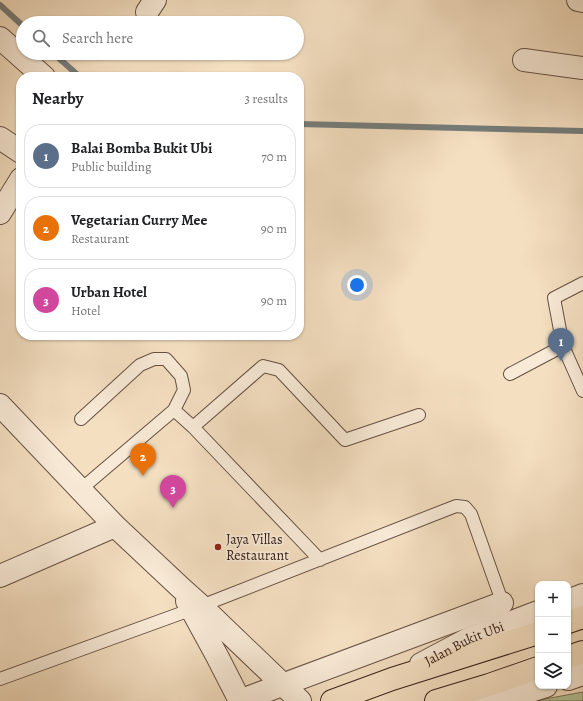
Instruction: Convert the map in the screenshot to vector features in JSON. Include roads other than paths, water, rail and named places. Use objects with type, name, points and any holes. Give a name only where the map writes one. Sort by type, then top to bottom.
[{"type":"main road","points":[[571,621],[583,616]]},
{"type":"main road","points":[[332,701],[535,633]]},
{"type":"main road","points":[[571,656],[583,652]]},
{"type":"main road","points":[[441,700],[490,696],[535,670]]},
{"type":"street","points":[[578,0],[583,1]]},
{"type":"street","points":[[0,38],[16,52]]},
{"type":"street","points":[[25,60],[38,72]]},
{"type":"street","points":[[524,60],[583,68]]},
{"type":"street","points":[[0,138],[16,149]]},
{"type":"street","points":[[0,213],[16,187]]},
{"type":"street","points":[[0,405],[115,526],[180,587],[196,607],[300,701]]},
{"type":"street","points":[[0,576],[115,526]]},
{"type":"street","points":[[571,600],[583,595]]},
{"type":"street","points":[[196,607],[217,656],[240,701],[282,684],[506,614]]},
{"type":"street","name":"Jalan Bukit Ubi","points":[[392,680],[470,638],[506,614],[535,612]]},
{"type":"street","points":[[571,678],[583,674]]},
{"type":"street","points":[[490,696],[535,688]]},
{"type":"lane","points":[[583,283],[554,298],[563,346],[583,391]]},
{"type":"lane","points":[[510,374],[563,346]]},
{"type":"lane","points":[[80,490],[174,410],[184,390],[181,376],[166,359],[154,359],[140,365],[81,419]]},
{"type":"lane","points":[[193,427],[263,366],[279,370],[345,440],[419,415]]},
{"type":"lane","points":[[174,410],[193,427],[320,560]]},
{"type":"lane","points":[[0,679],[320,560],[456,506],[465,507],[471,514],[506,614]]},
{"type":"waterway","points":[[0,5],[16,20]]},
{"type":"waterway","points":[[61,60],[74,72]]},
{"type":"waterway","points":[[304,124],[583,131]]},
{"type":"place","name":"Balai Bomba Bukit Ubi","points":[[561,361]]},
{"type":"place","name":"Vegetarian Curry Mee","points":[[143,476]]},
{"type":"place","name":"Urban Hotel","points":[[173,508]]},
{"type":"place","name":"Jaya Villas Restaurant","points":[[218,547]]}]
